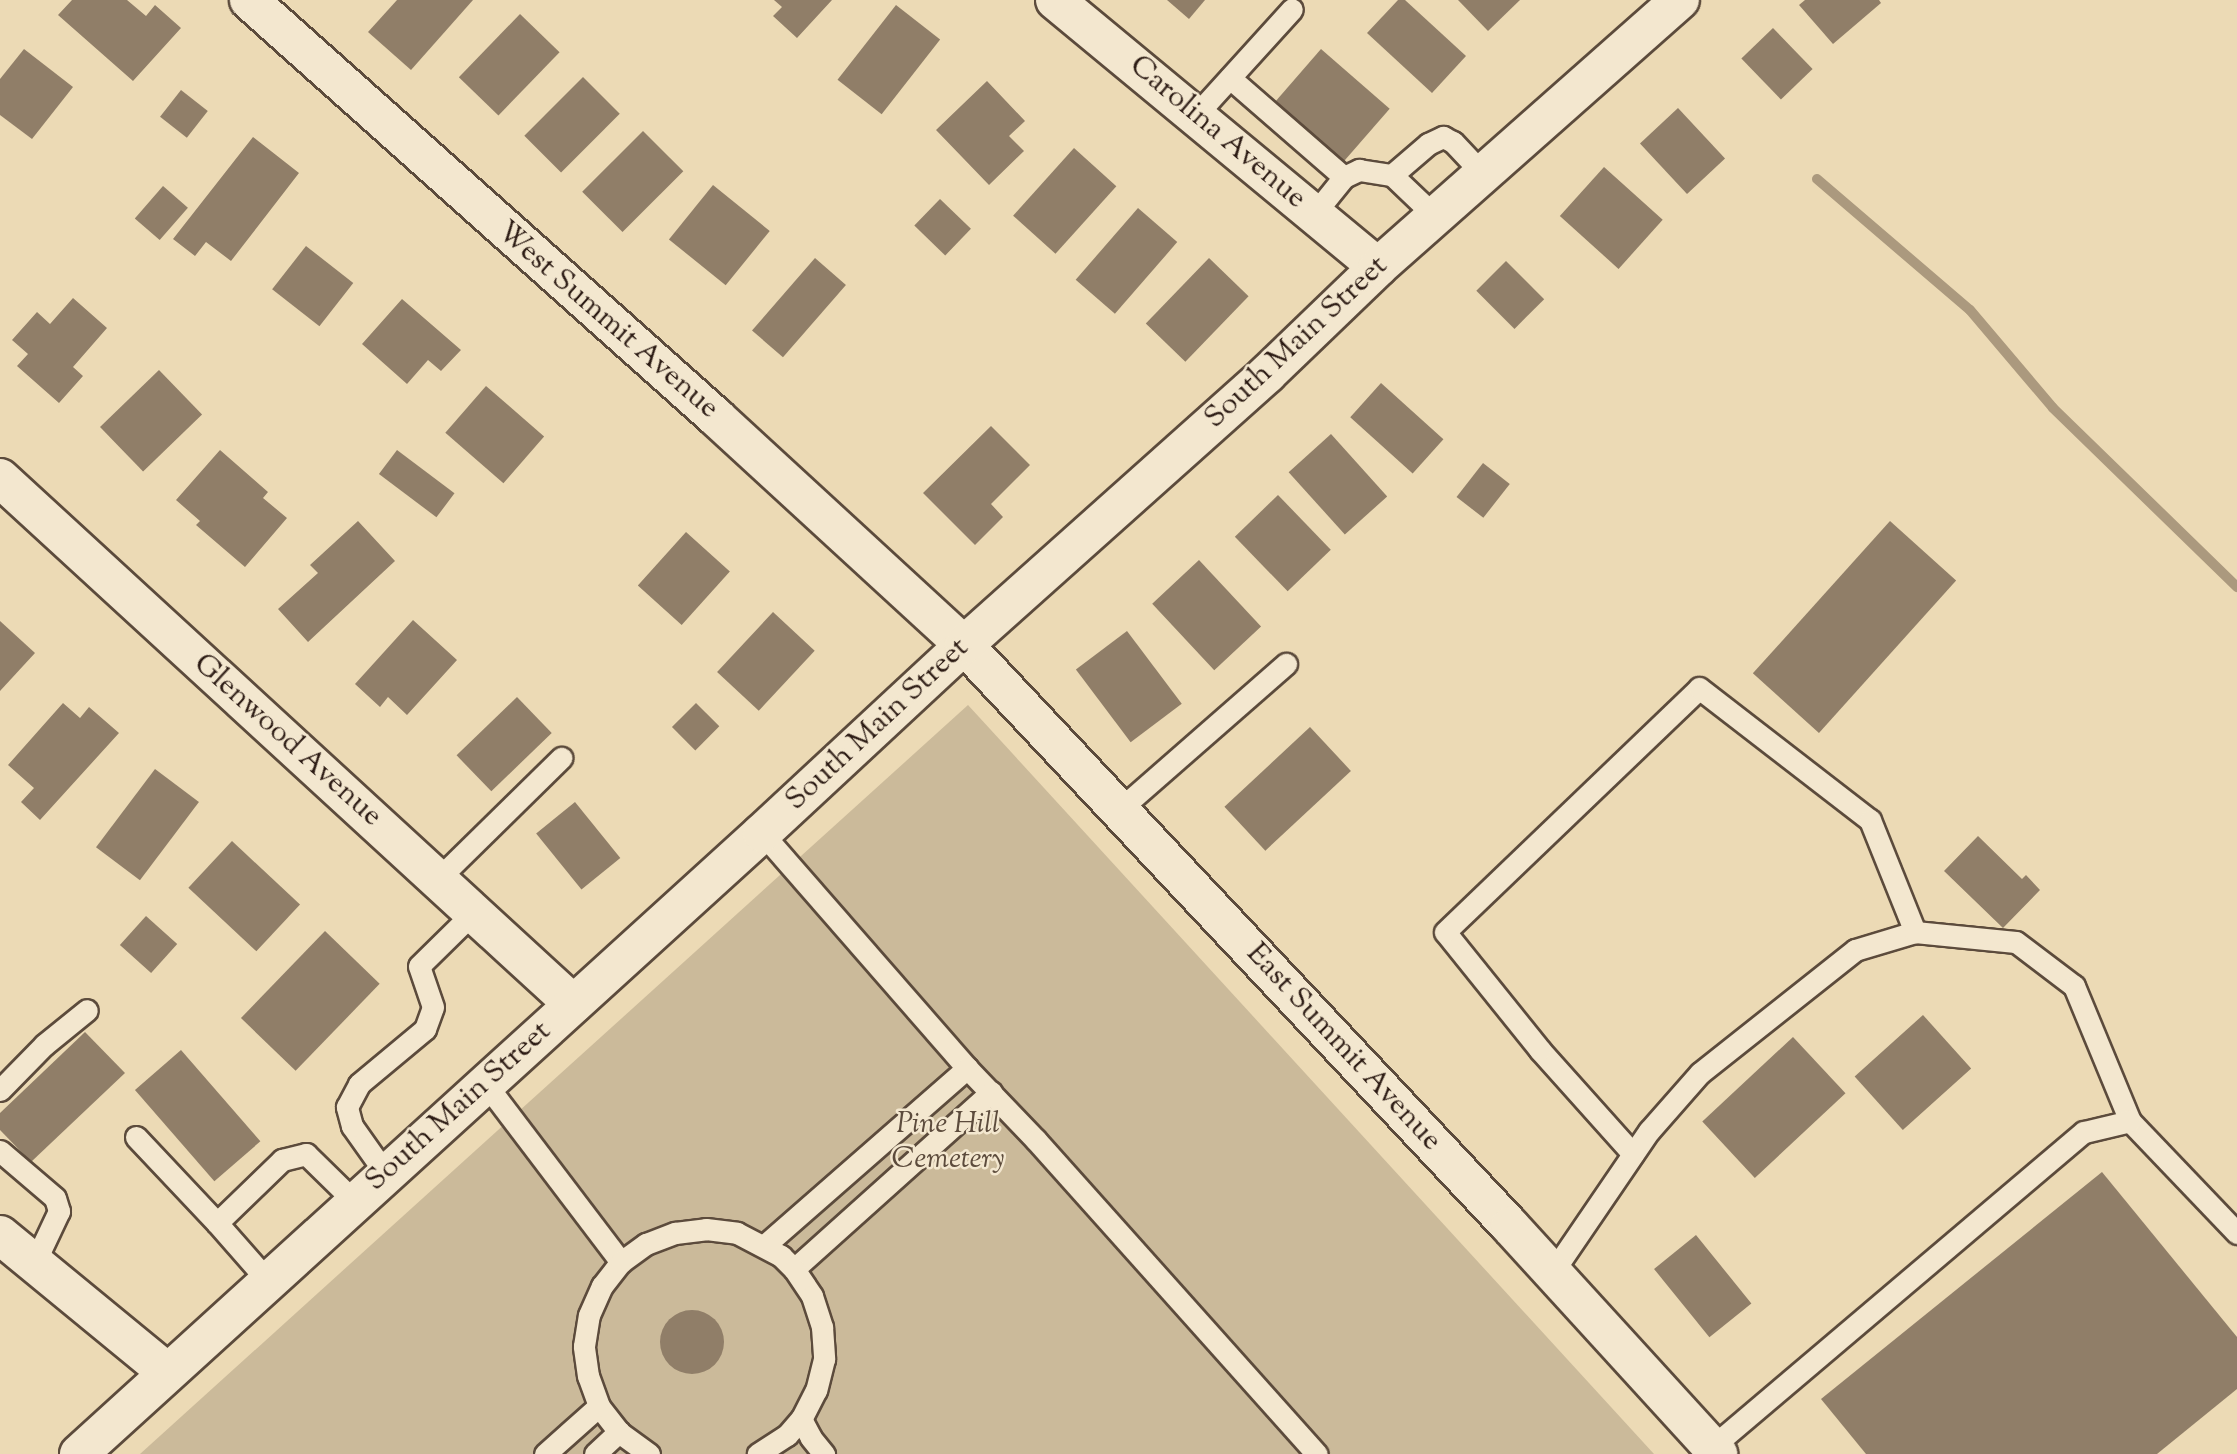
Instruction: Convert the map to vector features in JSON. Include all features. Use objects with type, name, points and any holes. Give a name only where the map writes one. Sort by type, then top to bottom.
[{"type":"street","name":"West Summit Avenue","points":[[249,0],[717,418],[964,645]]},
{"type":"street","name":"Carolina Avenue","points":[[1055,0],[1378,267]]},
{"type":"street","name":"South Main Street","points":[[79,1454],[762,833],[964,645],[1267,374],[1378,267],[1679,0]]},
{"type":"street","name":"Glenwood Avenue","points":[[0,478],[573,1004]]},
{"type":"street","name":"East Summit Avenue","points":[[964,645],[1715,1451]]},
{"type":"street","points":[[0,1234],[168,1373]]},
{"type":"lane","points":[[1195,116],[1292,9]]},
{"type":"lane","points":[[1230,78],[1344,177]]},
{"type":"lane","points":[[1392,175],[1427,144],[1443,138],[1453,142],[1484,175]]},
{"type":"lane","points":[[1314,214],[1344,177],[1359,170],[1392,175],[1436,217]]},
{"type":"lane","points":[[1119,810],[1286,664]]},
{"type":"lane","points":[[1633,1154],[1541,1050],[1445,932],[1699,688],[1870,820],[1915,932]]},
{"type":"lane","points":[[438,879],[561,758]]},
{"type":"lane","points":[[762,833],[967,1068],[992,1092],[1317,1454]]},
{"type":"lane","points":[[386,1174],[352,1126],[347,1107],[359,1084],[425,1029],[433,1007],[419,966],[474,912]]},
{"type":"lane","points":[[1552,1273],[1633,1154],[1700,1073],[1855,950],[1915,932],[2016,942],[2074,986],[2130,1122],[2237,1233]]},
{"type":"lane","points":[[0,1090],[44,1045],[87,1010]]},
{"type":"lane","points":[[765,1245],[967,1068]]},
{"type":"lane","points":[[485,1083],[621,1262]]},
{"type":"lane","points":[[794,1269],[992,1092]]},
{"type":"lane","points":[[1715,1451],[2084,1132],[2130,1122]]},
{"type":"lane","points":[[136,1136],[268,1281]]},
{"type":"lane","points":[[0,1151],[55,1198],[59,1211],[41,1249],[30,1259]]},
{"type":"lane","points":[[217,1223],[282,1160],[306,1154],[355,1202]]},
{"type":"lane","points":[[649,1454],[619,1432],[599,1406],[588,1376],[584,1346],[589,1315],[602,1286],[621,1262],[646,1244],[665,1236],[706,1229],[737,1233],[765,1245],[794,1269],[812,1296],[822,1327],[824,1359],[817,1390],[801,1419],[767,1452]]},
{"type":"lane","points":[[545,1454],[599,1406]]},
{"type":"lane","points":[[801,1419],[824,1454]]},
{"type":"lane","points":[[596,1454],[619,1432]]},
{"type":"green space","name":"Pine Hill Cemetery","points":[[968,705],[1654,1454],[140,1454]]},
{"type":"building","points":[[72,0],[127,0],[146,16],[155,5],[181,28],[133,81],[58,15]]},
{"type":"building","points":[[397,0],[473,0],[411,70],[368,32]]},
{"type":"building","points":[[774,0],[832,0],[797,38],[773,16],[782,7]]},
{"type":"building","points":[[1167,0],[1205,0],[1189,19]]},
{"type":"building","points":[[1398,0],[1405,0],[1466,56],[1432,93],[1367,33]]},
{"type":"building","points":[[1458,0],[1520,0],[1488,31]]},
{"type":"building","points":[[1805,0],[1879,0],[1881,3],[1833,44],[1799,5]]},
{"type":"building","points":[[896,5],[940,39],[882,114],[838,80]]},
{"type":"building","points":[[520,14],[560,52],[498,116],[459,77]]},
{"type":"building","points":[[1773,28],[1813,69],[1781,100],[1741,59]]},
{"type":"building","points":[[24,49],[73,87],[32,139],[0,115],[0,79]]},
{"type":"building","points":[[1321,49],[1390,109],[1338,168],[1269,109]]},
{"type":"building","points":[[583,77],[620,114],[561,172],[524,136]]},
{"type":"building","points":[[987,81],[1025,121],[1009,136],[1024,151],[989,185],[936,130]]},
{"type":"building","points":[[181,90],[208,111],[187,138],[160,117]]},
{"type":"building","points":[[1678,108],[1725,158],[1687,194],[1640,143]]},
{"type":"building","points":[[643,131],[683,171],[622,232],[582,192]]},
{"type":"building","points":[[253,137],[299,173],[231,261],[206,242],[195,256],[173,239]]},
{"type":"building","points":[[1074,148],[1116,186],[1055,254],[1013,216]]},
{"type":"building","points":[[1604,167],[1663,220],[1619,269],[1560,216]]},
{"type":"building","points":[[713,185],[770,231],[726,285],[669,239]]},
{"type":"building","points":[[163,186],[188,208],[160,240],[135,218]]},
{"type":"building","points":[[940,199],[971,229],[945,255],[914,226]]},
{"type":"building","points":[[1138,208],[1177,242],[1115,314],[1076,280]]},
{"type":"building","points":[[306,246],[353,283],[319,326],[272,289]]},
{"type":"building","points":[[815,258],[846,285],[783,357],[752,330]]},
{"type":"building","points":[[1209,258],[1249,296],[1185,362],[1146,323]]},
{"type":"building","points":[[1506,261],[1544,299],[1514,329],[1476,291]]},
{"type":"building","points":[[73,298],[107,328],[73,367],[83,376],[59,403],[17,366],[28,354],[12,340],[37,312],[50,324]]},
{"type":"building","points":[[402,299],[461,350],[441,371],[428,360],[407,384],[362,344]]},
{"type":"building","points":[[159,370],[202,415],[143,472],[100,427]]},
{"type":"building","points":[[1381,383],[1443,439],[1413,473],[1350,417]]},
{"type":"building","points":[[486,386],[544,437],[503,483],[445,433]]},
{"type":"building","points":[[991,426],[1030,465],[991,504],[1003,517],[975,545],[923,493]]},
{"type":"building","points":[[1331,434],[1387,496],[1345,535],[1289,472]]},
{"type":"building","points":[[220,450],[268,492],[263,498],[287,518],[245,567],[196,525],[200,521],[176,500]]},
{"type":"building","points":[[397,450],[455,493],[436,517],[379,474]]},
{"type":"building","points":[[1483,463],[1510,484],[1483,518],[1457,497]]},
{"type":"building","points":[[1278,495],[1331,550],[1288,591],[1235,537]]},
{"type":"building","points":[[358,521],[395,561],[308,642],[278,609],[318,573],[310,565]]},
{"type":"building","points":[[1890,521],[1956,581],[1819,733],[1753,673]]},
{"type":"building","points":[[686,532],[730,571],[682,625],[638,586]]},
{"type":"building","points":[[1199,560],[1261,627],[1214,670],[1152,604]]},
{"type":"building","points":[[773,612],[815,651],[759,711],[717,672]]},
{"type":"building","points":[[413,620],[457,660],[407,715],[388,697],[380,707],[355,684]]},
{"type":"building","points":[[0,621],[35,653],[0,691]]},
{"type":"building","points":[[1127,631],[1182,704],[1131,742],[1076,670]]},
{"type":"building","points":[[517,697],[552,733],[491,791],[457,755]]},
{"type":"building","points":[[63,703],[80,718],[89,707],[119,733],[40,820],[21,802],[34,788],[8,765]]},
{"type":"building","points":[[696,703],[719,726],[695,750],[672,727]]},
{"type":"building","points":[[1310,727],[1351,771],[1265,851],[1224,807]]},
{"type":"building","points":[[155,769],[199,802],[140,880],[96,847]]},
{"type":"building","points":[[575,802],[620,858],[581,889],[536,833]]},
{"type":"building","points":[[1978,836],[2022,879],[2026,875],[2040,890],[2003,928],[1944,871]]},
{"type":"building","points":[[232,841],[300,904],[256,951],[188,888]]},
{"type":"building","points":[[146,916],[177,944],[151,973],[120,945]]},
{"type":"building","points":[[325,931],[380,984],[296,1071],[241,1018]]},
{"type":"building","points":[[1923,1015],[1971,1069],[1903,1130],[1855,1077]]},
{"type":"building","points":[[85,1032],[125,1073],[31,1162],[0,1130],[0,1113]]},
{"type":"building","points":[[1793,1037],[1846,1093],[1755,1178],[1702,1122]]},
{"type":"building","points":[[181,1050],[260,1141],[214,1181],[135,1090]]},
{"type":"building","points":[[2102,1172],[2237,1337],[2237,1389],[2157,1454],[1866,1454],[1821,1399]]},
{"type":"building","points":[[1696,1235],[1751,1303],[1709,1337],[1654,1269]]},
{"type":"building","points":[[686,1310],[698,1310],[715,1319],[722,1330],[722,1354],[715,1365],[698,1374],[686,1374],[674,1369],[665,1360],[660,1348],[660,1336],[665,1324],[674,1315]]},
{"type":"waterway","points":[[1817,179],[1970,310],[2053,408],[2237,587]]}]
